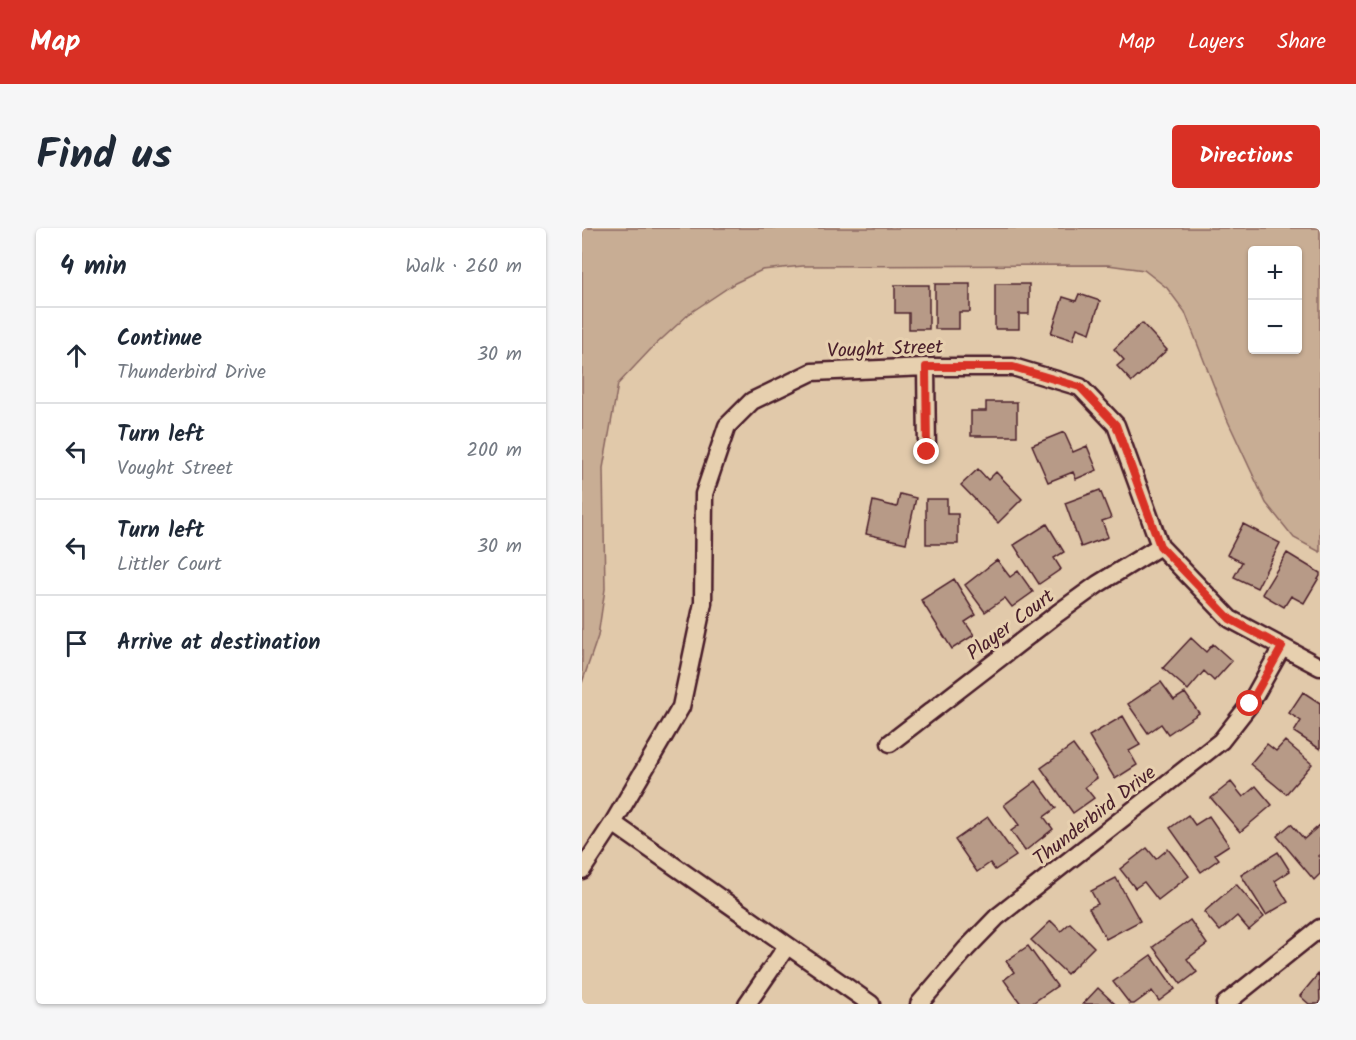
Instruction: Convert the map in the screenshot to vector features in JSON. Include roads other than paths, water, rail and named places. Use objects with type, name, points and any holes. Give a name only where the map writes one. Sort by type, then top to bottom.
[{"type":"street","points":[[926,367],[927,452]]},
{"type":"street","name":"Vought Street","points":[[582,870],[613,823],[681,707],[703,603],[704,494],[727,426],[752,401],[812,372],[926,367],[1013,367],[1080,387],[1116,425],[1160,546],[1230,619],[1320,667]]},
{"type":"street","name":"Player Court","points":[[890,743],[1058,613],[1098,584],[1160,546]]},
{"type":"street","name":"Thunderbird Drive","points":[[919,1004],[997,917],[1221,741],[1250,704],[1282,647]]},
{"type":"street","points":[[613,823],[871,1004]]},
{"type":"street","points":[[1225,1004],[1320,928]]},
{"type":"street","points":[[747,1004],[787,946]]}]
